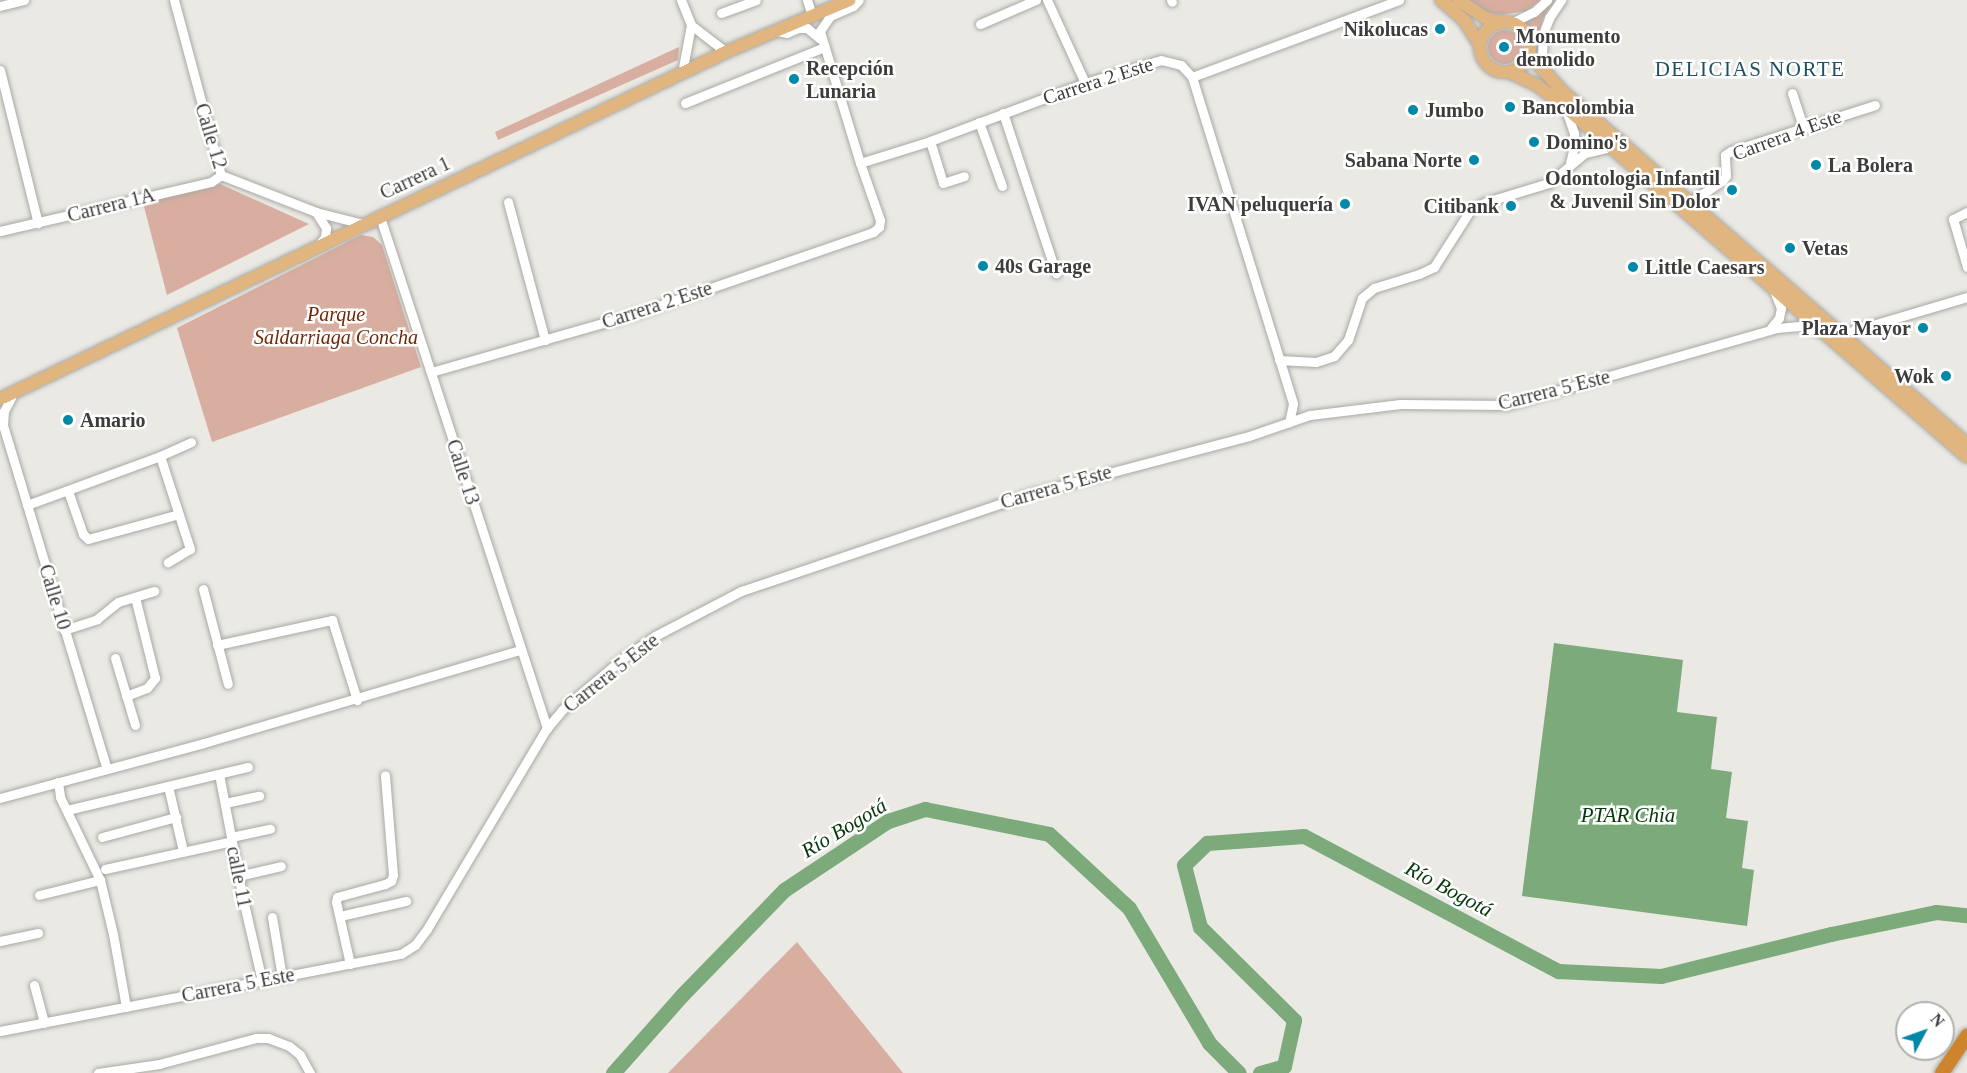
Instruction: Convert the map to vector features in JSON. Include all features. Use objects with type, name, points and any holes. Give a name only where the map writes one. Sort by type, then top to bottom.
[{"type":"highway","points":[[1942,1073],[1967,1036]]},
{"type":"main road","name":"Carrera 1","points":[[0,399],[726,52],[850,0]]},
{"type":"main road","points":[[1441,0],[1464,20],[1480,46],[1482,57],[1488,66],[1498,71],[1509,72],[1537,85],[1564,106],[1967,457]]},
{"type":"main road","points":[[1458,0],[1526,35],[1529,54],[1562,91],[1967,444]]},
{"type":"main road","points":[[1480,46],[1486,31],[1505,23]]},
{"type":"main road","points":[[1509,72],[1519,68],[1529,54]]},
{"type":"street","points":[[0,6],[24,0]]},
{"type":"street","name":"Calle 12","points":[[174,0],[221,175],[316,212],[363,224]]},
{"type":"street","points":[[681,0],[691,25],[726,52]]},
{"type":"street","points":[[721,13],[756,0]]},
{"type":"street","points":[[807,0],[812,15]]},
{"type":"street","points":[[859,0],[825,19],[820,32],[860,164]]},
{"type":"street","points":[[980,24],[1036,0]]},
{"type":"street","points":[[1047,0],[1085,83]]},
{"type":"street","points":[[1289,423],[1293,404],[1192,77],[1399,0]]},
{"type":"street","points":[[1505,23],[1534,12],[1547,0]]},
{"type":"street","points":[[1546,74],[1542,54],[1543,34],[1549,18],[1561,0]]},
{"type":"street","points":[[682,73],[691,25]]},
{"type":"street","points":[[773,31],[787,33],[807,28],[816,33],[823,44]]},
{"type":"street","points":[[685,103],[823,44]]},
{"type":"street","name":"Carrera 2 Este","points":[[431,372],[635,314],[873,232],[879,227],[880,220],[860,164],[930,141],[1085,83],[1161,60],[1181,65],[1192,77]]},
{"type":"street","points":[[0,70],[38,223]]},
{"type":"street","points":[[1792,93],[1803,127]]},
{"type":"street","name":"Carrera 4 Este","points":[[1689,202],[1726,176],[1725,155],[1803,127],[1875,105]]},
{"type":"street","points":[[1564,106],[1574,133],[1574,147],[1567,168]]},
{"type":"street","points":[[1003,113],[1056,273]]},
{"type":"street","points":[[979,122],[1002,186]]},
{"type":"street","points":[[930,141],[943,183],[964,176]]},
{"type":"street","points":[[1279,360],[1316,362],[1334,356],[1348,340],[1362,298],[1374,288],[1434,267],[1471,209],[1486,202],[1549,183],[1585,153],[1611,147]]},
{"type":"street","name":"Carrera 1A","points":[[0,231],[210,187],[221,175]]},
{"type":"street","points":[[508,202],[544,340]]},
{"type":"street","points":[[316,212],[326,228],[325,237],[318,246]]},
{"type":"street","points":[[1966,261],[1953,219],[1967,212]]},
{"type":"street","name":"Calle 13","points":[[380,217],[546,728]]},
{"type":"street","points":[[1766,332],[1774,327],[1781,308],[1773,289]]},
{"type":"street","points":[[1842,334],[1967,297]]},
{"type":"street","name":"Carrera 5 Este","points":[[0,1029],[44,1023],[401,954],[415,945],[546,728],[575,698],[622,659],[693,614],[741,591],[1032,493],[1289,423],[1310,415],[1411,404],[1507,405],[1790,326],[1802,326],[1826,334]]},
{"type":"street","points":[[1,424],[6,404],[14,392]]},
{"type":"street","points":[[1293,404],[1310,415]]},
{"type":"street","name":"Calle 10","points":[[1,424],[107,769]]},
{"type":"street","points":[[27,505],[160,456],[191,442]]},
{"type":"street","points":[[0,456],[10,452]]},
{"type":"street","points":[[160,456],[190,549],[168,562]]},
{"type":"street","points":[[68,491],[83,534],[88,539],[179,514]]},
{"type":"street","points":[[203,589],[228,684]]},
{"type":"street","points":[[64,630],[97,619],[110,605],[154,591]]},
{"type":"street","points":[[126,696],[147,688],[155,678],[135,597]]},
{"type":"street","points":[[218,645],[333,620],[357,700]]},
{"type":"street","points":[[0,798],[357,700],[521,650]]},
{"type":"street","points":[[115,658],[135,725]]},
{"type":"street","points":[[67,810],[248,767]]},
{"type":"street","name":"calle 11","points":[[219,774],[238,876],[262,981]]},
{"type":"street","points":[[350,964],[337,897],[385,884],[391,881],[393,875],[385,774]]},
{"type":"street","points":[[58,782],[60,797],[100,880],[113,934],[126,1007]]},
{"type":"street","points":[[168,786],[183,851]]},
{"type":"street","points":[[225,803],[259,796]]},
{"type":"street","points":[[102,837],[176,817]]},
{"type":"street","points":[[105,869],[270,829]]},
{"type":"street","points":[[238,876],[281,866]]},
{"type":"street","points":[[39,895],[100,880]]},
{"type":"street","points":[[340,916],[406,901]]},
{"type":"street","points":[[272,917],[282,977]]},
{"type":"street","points":[[0,941],[38,933]]},
{"type":"street","points":[[34,985],[44,1023]]},
{"type":"street","points":[[98,1073],[147,1070],[256,1038],[268,1038],[289,1046],[300,1055],[310,1073]]},
{"type":"green space","points":[[1467,0],[1541,0],[1526,11],[1501,15],[1487,12]]},
{"type":"green space","points":[[1549,7],[1543,19],[1538,36],[1524,22]]},
{"type":"green space","points":[[1505,30],[1517,35],[1522,47],[1517,59],[1505,64],[1493,59],[1488,47],[1493,35]]},
{"type":"green space","points":[[679,47],[678,60],[498,140],[495,132]]},
{"type":"green space","points":[[220,184],[309,224],[167,295],[143,203]]},
{"type":"green space","name":"Parque Saldarriaga Concha","points":[[361,235],[373,237],[382,245],[421,367],[212,442],[177,328]]},
{"type":"green space","points":[[797,942],[903,1073],[668,1073]]},
{"type":"water","name":"PTAR Chia","points":[[1554,643],[1683,660],[1677,712],[1717,717],[1711,769],[1732,772],[1726,818],[1748,821],[1742,868],[1754,870],[1747,926],[1522,896]]},
{"type":"waterway","name":"Río Bogotá","points":[[613,1073],[682,995],[784,890],[888,821],[925,809],[1049,834],[1129,908],[1209,1043],[1239,1073]]},
{"type":"waterway","name":"Río Bogotá","points":[[1260,1073],[1284,1066],[1294,1020],[1200,927],[1184,865],[1207,843],[1304,836],[1558,971],[1661,976],[1831,934],[1936,912],[1967,915]]},
{"type":"place","name":"Nikolucas","points":[[1440,29]]},
{"type":"place","name":"Monumento demolido","points":[[1504,47]]},
{"type":"place","name":"Recepción Lunaria","points":[[794,79]]},
{"type":"place","name":"Bancolombia","points":[[1510,107]]},
{"type":"place","name":"Jumbo","points":[[1413,110]]},
{"type":"place","name":"Domino's","points":[[1534,142]]},
{"type":"place","name":"Sabana Norte","points":[[1474,160]]},
{"type":"place","name":"La Bolera","points":[[1816,165]]},
{"type":"place","name":"Odontologia Infantil & Juvenil Sin Dolor","points":[[1732,190]]},
{"type":"place","name":"IVAN peluquería","points":[[1345,204]]},
{"type":"place","name":"Citibank","points":[[1511,206]]},
{"type":"place","name":"Vetas","points":[[1790,248]]},
{"type":"place","name":"40s Garage","points":[[983,266]]},
{"type":"place","name":"Little Caesars","points":[[1633,267]]},
{"type":"place","name":"Plaza Mayor","points":[[1923,328]]},
{"type":"place","name":"Wok","points":[[1946,376]]},
{"type":"place","name":"Amario","points":[[68,420]]},
{"type":"district","name":"DELICIAS NORTE","points":[[1750,69]]}]
